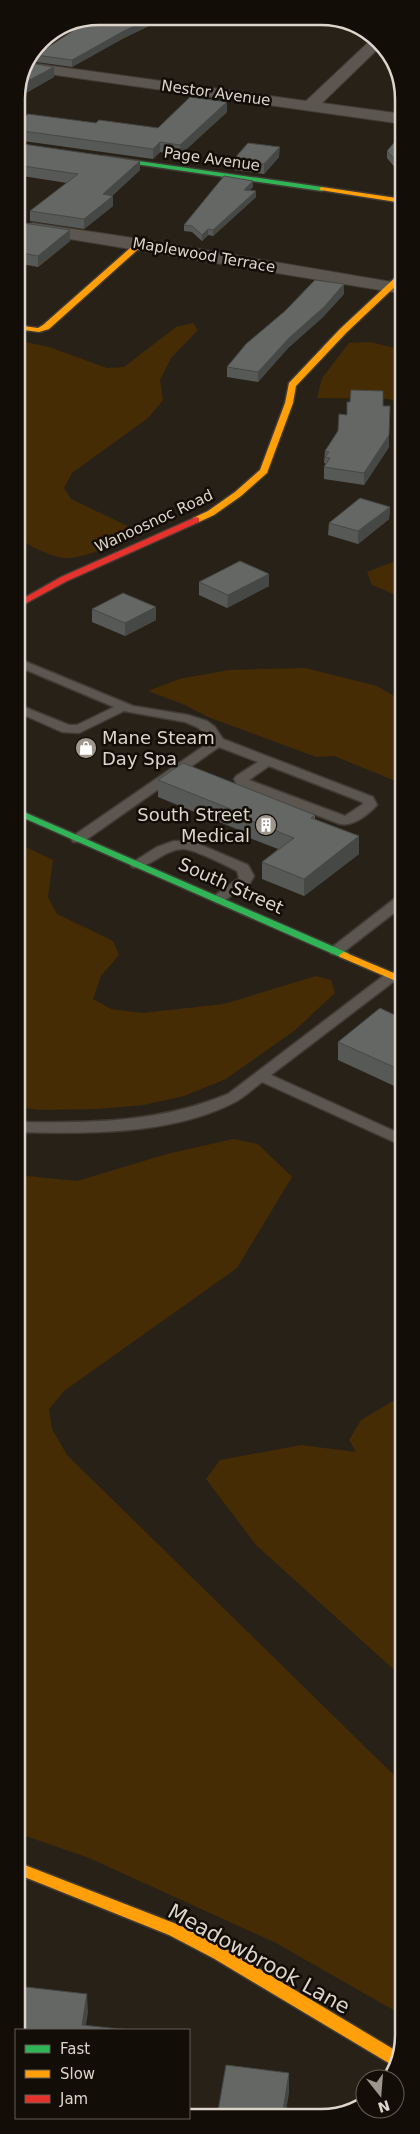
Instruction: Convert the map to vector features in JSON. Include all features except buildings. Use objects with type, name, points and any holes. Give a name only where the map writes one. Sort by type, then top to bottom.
[{"type":"street","points":[[310,106],[372,46]]},
{"type":"street","name":"Nestor Avenue","points":[[32,68],[395,117]]},
{"type":"street","name":"Page Avenue","points":[[92,157],[395,200]]},
{"type":"street","name":"Maplewood Terrace","points":[[25,227],[395,281]]},
{"type":"street","points":[[25,329],[39,330],[46,328],[140,244]]},
{"type":"street","name":"Wanoosnoc Road","points":[[25,600],[73,575],[211,513],[238,494],[264,471],[289,403],[292,385],[343,331],[395,284]]},
{"type":"street","name":"South Street","points":[[25,815],[395,977]]},
{"type":"street","name":"Meadowbrook Lane","points":[[25,1871],[174,1930],[236,1963],[391,2057]]},
{"type":"lane","points":[[25,665],[123,707],[202,724],[210,730],[218,742],[269,761],[368,800],[370,805],[345,821],[242,782],[241,780],[269,761]]},
{"type":"lane","points":[[25,712],[67,730],[73,730],[123,707]]},
{"type":"lane","points":[[78,838],[218,742]]},
{"type":"lane","points":[[137,864],[164,848],[181,844],[189,845],[242,868],[247,876],[245,880],[217,899]]},
{"type":"lane","points":[[336,951],[395,905]]},
{"type":"lane","points":[[25,1127],[89,1128],[129,1124],[189,1114],[214,1106],[233,1097],[395,980]]},
{"type":"lane","points":[[260,1076],[395,1137]]},
{"type":"shaded area","points":[[193,323],[198,330],[171,358],[160,380],[163,400],[148,418],[72,473],[64,488],[71,499],[132,528],[128,534],[121,540],[101,550],[71,558],[52,555],[25,542],[25,342],[49,347],[107,368],[124,367],[176,327]]},
{"type":"shaded area","points":[[370,342],[395,348],[395,402],[390,399],[317,398],[322,378],[349,343]]},
{"type":"shaded area","points":[[395,561],[395,595],[372,585],[367,572]]},
{"type":"shaded area","points":[[305,668],[377,686],[395,696],[395,781],[334,756],[316,757],[208,717],[185,705],[148,691],[179,679],[229,670]]},
{"type":"shaded area","points":[[25,847],[53,860],[48,897],[57,914],[113,941],[119,955],[101,976],[93,999],[111,1009],[142,1013],[224,1004],[316,976],[331,980],[335,993],[294,1031],[226,1079],[184,1096],[144,1105],[98,1109],[40,1110],[25,1108]]},
{"type":"shaded area","points":[[233,1139],[258,1144],[292,1177],[237,1268],[64,1391],[49,1409],[52,1429],[67,1455],[395,1776],[395,2011],[276,1943],[89,1858],[25,1836],[25,1176],[77,1181],[167,1154]]},
{"type":"shaded area","points":[[395,1400],[395,1671],[256,1545],[206,1479],[220,1460],[301,1445],[356,1452],[349,1440],[361,1420]]},
{"type":"traffic: fast","points":[[103,158],[322,189]]},
{"type":"traffic: fast","points":[[25,815],[344,955]]},
{"type":"traffic: slow","points":[[322,189],[395,200]]},
{"type":"traffic: slow","points":[[25,328],[39,330],[46,327],[140,244]]},
{"type":"traffic: slow","points":[[196,520],[211,513],[238,494],[264,471],[289,403],[292,385],[343,331],[395,282]]},
{"type":"traffic: slow","points":[[344,955],[395,977]]},
{"type":"traffic: slow","points":[[25,1871],[174,1930],[219,1953],[391,2057]]},
{"type":"traffic: jam","points":[[25,601],[64,579],[196,520]]},
{"type":"place","name":"Mane Steam Day Spa","points":[[86,748]]},
{"type":"place","name":"South Street Medical","points":[[266,825]]}]
